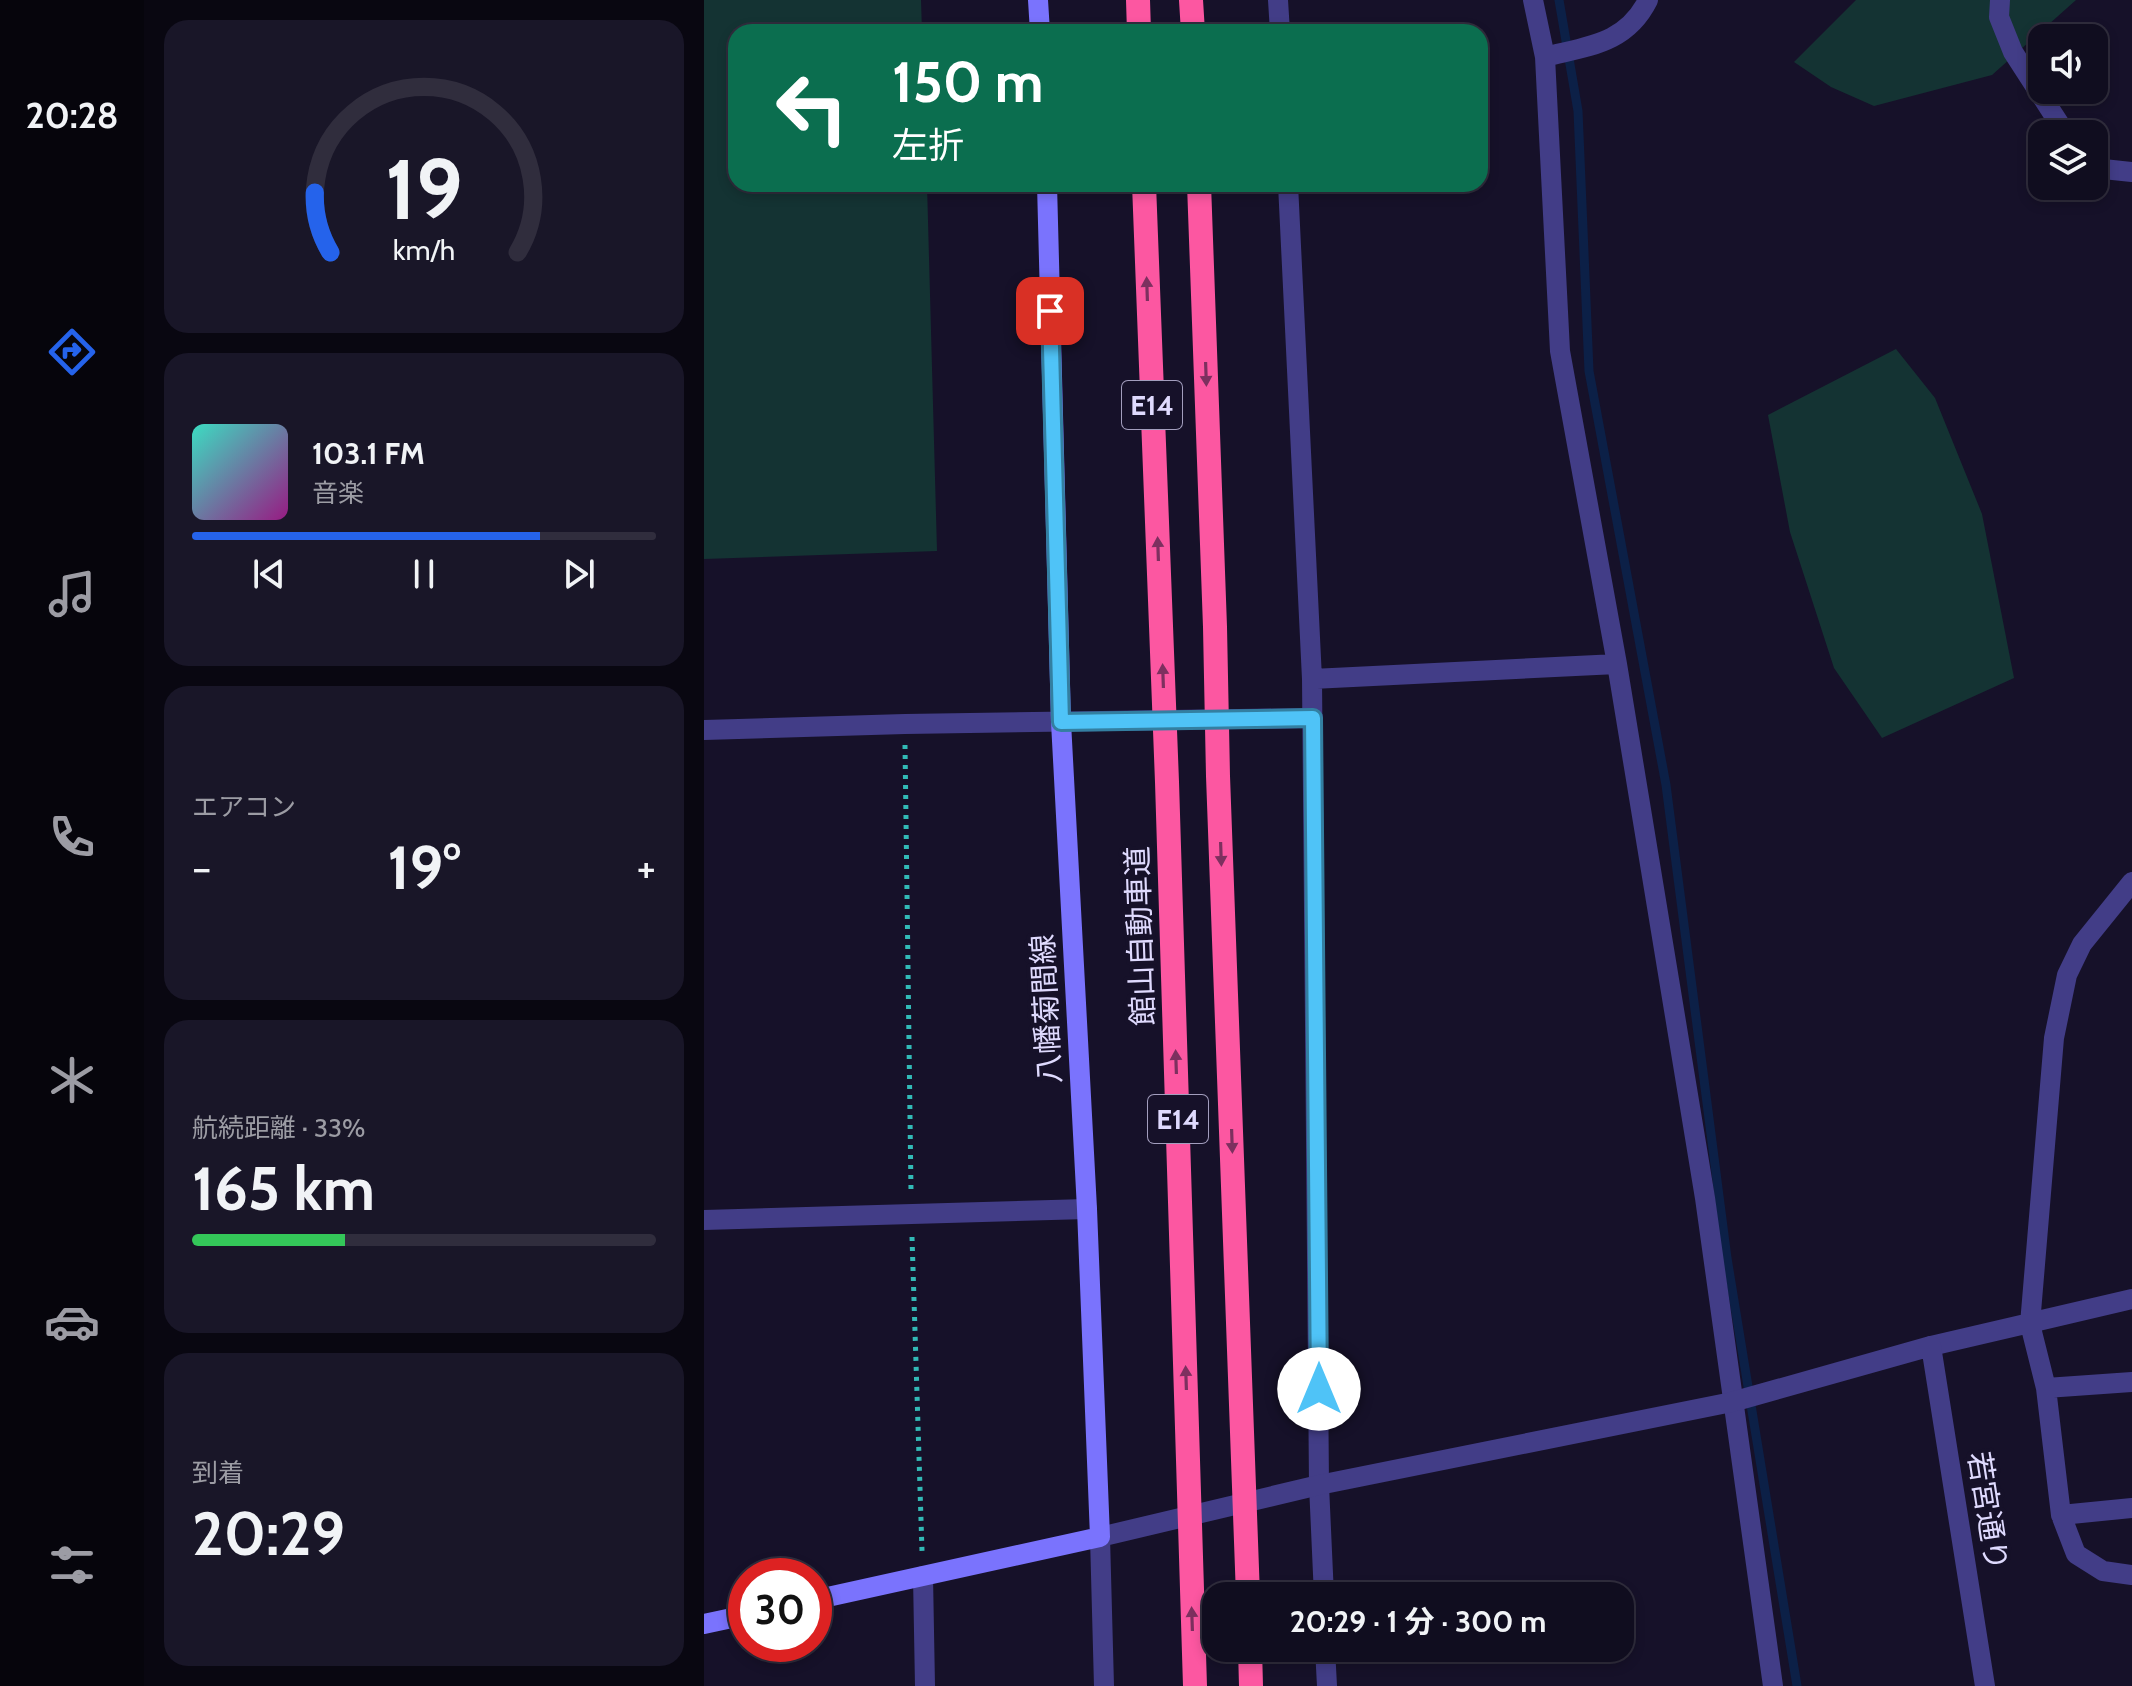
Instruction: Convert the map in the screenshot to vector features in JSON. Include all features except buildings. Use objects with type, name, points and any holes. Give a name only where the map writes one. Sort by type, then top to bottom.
[{"type":"highway","points":[[1138,0],[1139,24]]},
{"type":"highway","points":[[1191,0],[1192,24]]},
{"type":"highway","name":"館山自動車道","points":[[1144,192],[1167,782],[1195,1686]]},
{"type":"highway","name":"E14","points":[[1199,192],[1248,1582]]},
{"type":"highway","points":[[1250,1662],[1251,1686]]},
{"type":"main road","points":[[1038,0],[1040,24]]},
{"type":"main road","name":"八幡菊間線","points":[[1047,192],[1061,722],[1087,1209],[1100,1537]]},
{"type":"main road","points":[[832,1596],[1100,1537]]},
{"type":"main road","points":[[704,1624],[728,1619]]},
{"type":"street","points":[[1278,0],[1280,24]]},
{"type":"street","points":[[1533,0],[1545,57],[1560,351],[1617,664],[1705,1198],[1773,1686]]},
{"type":"street","points":[[1545,57],[1604,43],[1632,25],[1648,0]]},
{"type":"street","points":[[2000,0],[1999,17],[2013,52],[2057,120]]},
{"type":"street","points":[[2108,169],[2132,172]]},
{"type":"street","points":[[1288,192],[1313,718],[1319,1485],[1323,1582]]},
{"type":"street","points":[[1312,679],[1617,664]]},
{"type":"street","points":[[704,730],[1313,718]]},
{"type":"street","points":[[2132,882],[2082,944],[2067,975],[2054,1038],[2030,1324],[2046,1388],[2061,1515],[2076,1554],[2103,1571],[2132,1575]]},
{"type":"street","points":[[704,1220],[1087,1209]]},
{"type":"street","points":[[1104,1686],[1100,1537],[1319,1485],[1732,1402],[1931,1346],[2132,1299]]},
{"type":"street","name":"若宮通り","points":[[1931,1346],[1985,1686]]},
{"type":"street","points":[[2046,1388],[2132,1382]]},
{"type":"street","points":[[2061,1515],[2132,1508]]},
{"type":"street","points":[[923,1576],[925,1686]]},
{"type":"street","points":[[1326,1662],[1327,1686]]},
{"type":"path","points":[[905,724],[911,1214],[923,1576]]},
{"type":"green space","points":[[704,0],[921,0],[922,24],[728,24],[728,192],[927,192],[937,551],[704,559]]},
{"type":"green space","points":[[1856,0],[2076,0],[2049,24],[2028,24],[2028,43],[1992,75],[1874,106],[1831,87],[1794,62]]},
{"type":"green space","points":[[1896,349],[1935,398],[1982,514],[2014,678],[1882,738],[1834,668],[1790,532],[1768,415]]},
{"type":"waterway","points":[[1559,0],[1578,111],[1589,371],[1666,785],[1727,1258],[1797,1686]]},
{"type":"route","points":[[1050,311],[1061,722],[1313,718],[1319,1389]]}]
